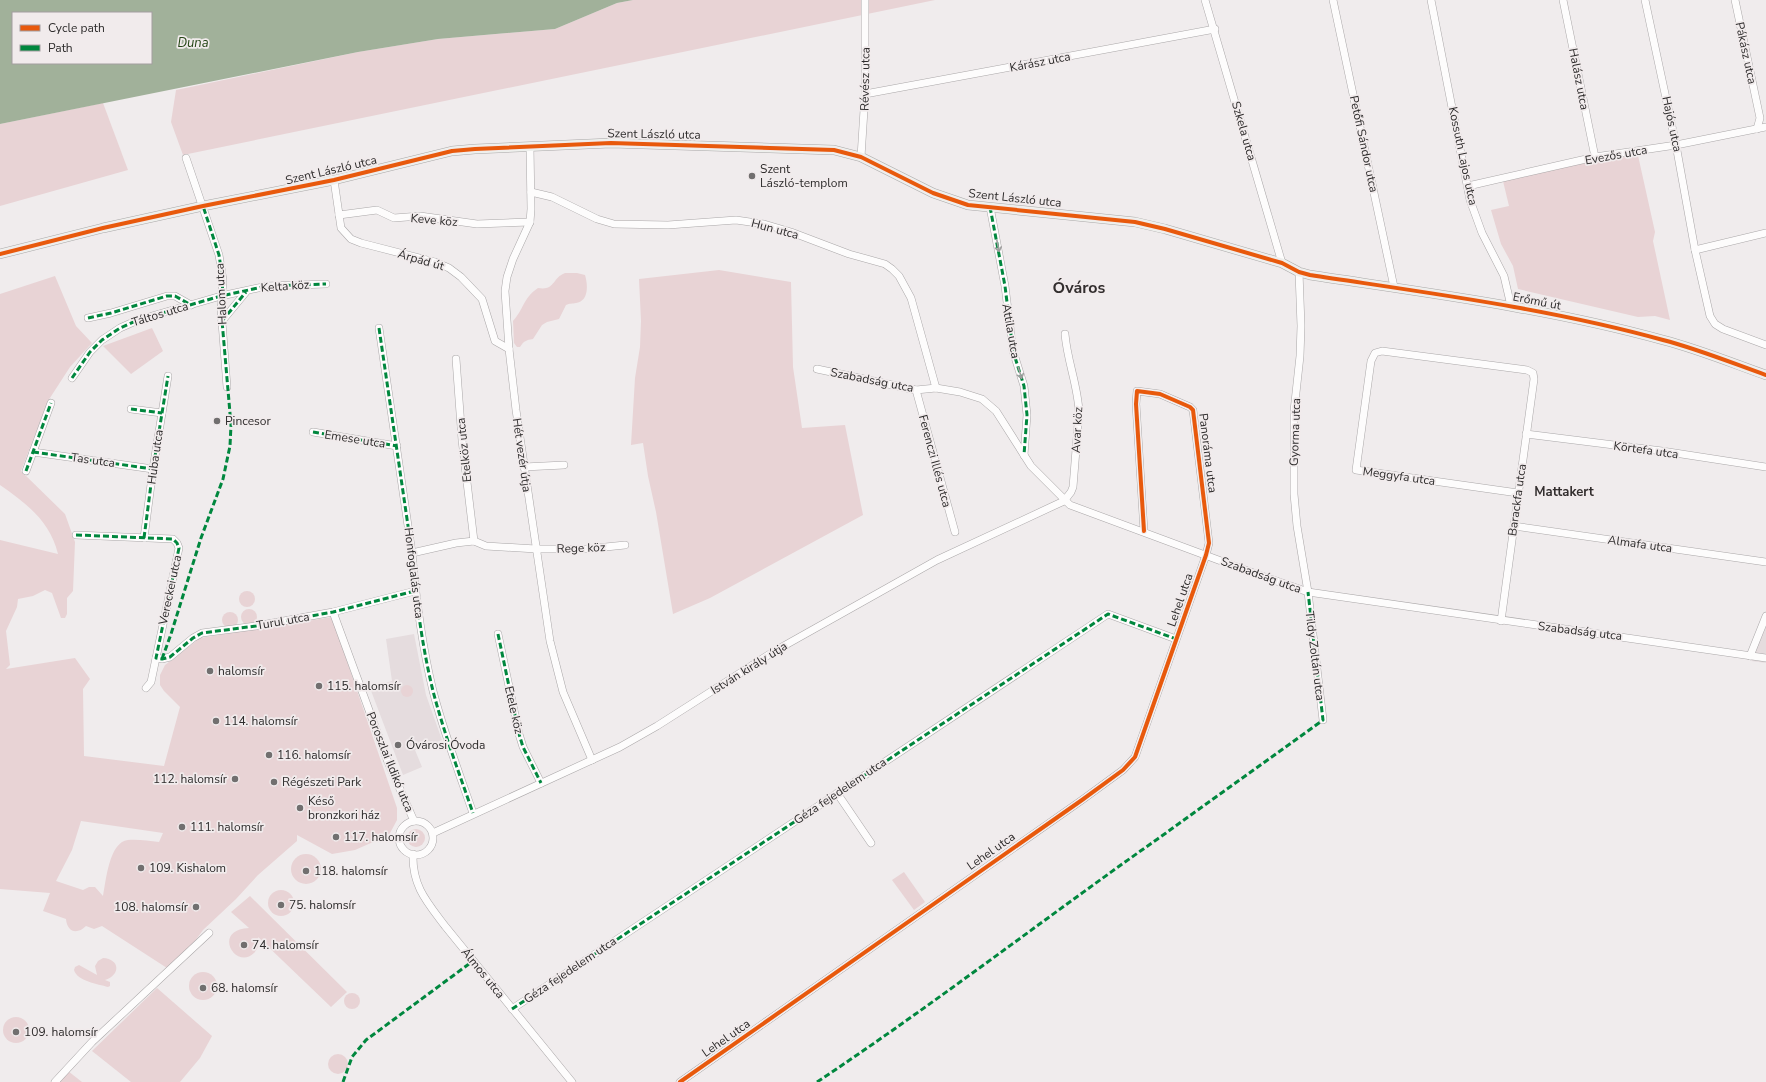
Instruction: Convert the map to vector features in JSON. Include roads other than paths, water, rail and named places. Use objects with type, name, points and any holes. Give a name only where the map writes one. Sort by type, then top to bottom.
[{"type":"street","name":"Révész utca","points":[[861,157],[866,94],[865,0]]},
{"type":"street","name":"Szkela utca","points":[[1205,0],[1282,263]]},
{"type":"street","name":"Petőfi Sándor utca","points":[[1333,0],[1394,287]]},
{"type":"street","name":"Kossuth Lajos utca","points":[[1430,0],[1470,200],[1482,233],[1504,276],[1511,306]]},
{"type":"street","name":"Halász utca","points":[[1563,0],[1595,157]]},
{"type":"street","name":"Hajós utca","points":[[1645,0],[1676,145],[1695,250],[1710,316],[1715,324],[1766,345]]},
{"type":"street","name":"Pákász utca","points":[[1734,0],[1760,118],[1757,129]]},
{"type":"street","name":"Kárász utca","points":[[866,94],[1214,30]]},
{"type":"street","name":"Evezős utca","points":[[1468,186],[1595,157],[1676,145],[1766,126]]},
{"type":"street","name":"Szent László utca","points":[[0,254],[104,228],[203,206],[334,180],[452,151],[611,143],[697,144],[834,150],[861,157],[939,195],[968,205],[1135,222],[1165,229],[1282,263],[1299,272]]},
{"type":"street","name":"Hét vezér útja","points":[[530,147],[530,222],[513,259],[507,277],[505,291],[509,349],[524,467],[550,641],[559,679],[570,713],[592,760]]},
{"type":"street","name":"Halom utca","points":[[186,158],[219,255],[223,280],[221,296],[227,387]]},
{"type":"street","name":"Árpád út","points":[[334,180],[342,228],[351,239],[380,249],[436,262],[449,268],[461,277],[482,298],[495,341],[509,349]]},
{"type":"street","name":"Hun utca","points":[[531,192],[552,197],[597,219],[614,224],[647,226],[736,220],[750,221],[791,232],[849,254],[884,264],[900,276],[911,298],[936,388]]},
{"type":"street","name":"Attila utca","points":[[990,207],[1004,279],[1013,351],[1024,386],[1027,415],[1024,455]]},
{"type":"street","name":"Keve köz","points":[[340,215],[377,210],[394,218],[420,216],[477,224],[530,222]]},
{"type":"street","points":[[1695,250],[1766,233]]},
{"type":"street","name":"Erőmű út","points":[[1299,272],[1511,306],[1582,320],[1664,340],[1766,375]]},
{"type":"street","name":"Gyorma utca","points":[[1299,272],[1301,326],[1300,356],[1294,411],[1293,462],[1297,526],[1308,592]]},
{"type":"street","name":"Kelta köz","points":[[221,296],[267,286],[326,284]]},
{"type":"street","points":[[222,321],[248,290]]},
{"type":"street","points":[[88,318],[111,313],[167,296],[175,296],[191,305]]},
{"type":"street","name":"Táltos utca","points":[[72,378],[90,352],[102,340],[120,328],[138,320],[221,296]]},
{"type":"street","name":"Honfoglalás utca","points":[[379,328],[412,553],[415,591],[433,691],[442,722],[474,813]]},
{"type":"street","name":"Avar köz","points":[[1064,501],[1071,492],[1072,487],[1079,412],[1079,402],[1066,352],[1065,334]]},
{"type":"street","name":"Meggyfa utca","points":[[1518,493],[1356,470],[1371,361],[1375,353],[1382,351],[1528,370],[1533,373],[1534,379]]},
{"type":"street","name":"Etelköz utca","points":[[456,359],[462,440],[474,541]]},
{"type":"street","name":"Szabadság utca","points":[[817,369],[916,390],[936,388],[973,395],[989,404],[1002,419],[1031,466],[1064,501],[1079,509],[1144,531],[1308,592],[1766,658]]},
{"type":"street","name":"Huba utca","points":[[144,538],[153,468],[168,376]]},
{"type":"street","name":"Barackfa utca","points":[[1501,620],[1534,379]]},
{"type":"street","name":"Ferenczi Illés utca","points":[[916,390],[954,532]]},
{"type":"street","name":"Panoráma utca","points":[[1144,531],[1136,404],[1137,391],[1160,394],[1190,407],[1193,410],[1209,543],[1206,555]]},
{"type":"street","points":[[26,471],[51,403]]},
{"type":"street","points":[[131,409],[162,413]]},
{"type":"street","name":"Emese utca","points":[[313,432],[397,446]]},
{"type":"street","name":"Körtefa utca","points":[[1526,434],[1766,467]]},
{"type":"street","name":"Tas utca","points":[[33,452],[153,468]]},
{"type":"street","points":[[524,467],[564,466]]},
{"type":"street","name":"István király útja","points":[[432,833],[620,747],[658,726],[767,655],[937,560],[1064,501]]},
{"type":"street","name":"Almafa utca","points":[[1514,526],[1766,562]]},
{"type":"street","name":"Vereckei utca","points":[[76,535],[173,539],[177,543],[179,548],[151,682],[146,688]]},
{"type":"street","points":[[412,553],[456,543],[474,541]]},
{"type":"street","name":"Rege köz","points":[[474,541],[486,546],[536,549],[586,549],[625,546]]},
{"type":"street","name":"Lehel utca","points":[[680,1082],[1082,800],[1126,767],[1135,757],[1139,747],[1206,555]]},
{"type":"street","name":"Turul utca","points":[[156,658],[162,659],[170,657],[193,638],[202,633],[256,626],[334,612],[415,591]]},
{"type":"street","name":"Tildy Zoltán utca","points":[[1308,592],[1323,720]]},
{"type":"street","name":"Poroszlai Ildikó utca","points":[[334,612],[388,762],[414,821]]},
{"type":"street","name":"Géza fejedelem utca","points":[[512,1008],[1108,614],[1176,639]]},
{"type":"street","points":[[1750,656],[1766,616]]},
{"type":"street","name":"Etele köz","points":[[498,634],[518,734],[523,747],[542,783]]},
{"type":"street","points":[[837,793],[871,843]]},
{"type":"street","points":[[414,821],[423,822],[432,833],[432,844],[430,848],[422,854],[413,854],[404,849],[399,840],[404,825],[414,821]]},
{"type":"street","name":"Álmos utca","points":[[413,854],[415,879],[425,900],[572,1082]]},
{"type":"street","points":[[54,1082],[92,1042],[209,933]]},
{"type":"water","name":"Duna","points":[[0,0],[633,0],[617,3],[555,29],[438,39],[358,52],[0,124]]},
{"type":"place","name":"Szent László-templom","points":[[752,176]]},
{"type":"place","name":"Pincesor","points":[[217,421]]},
{"type":"place","name":"halomsír","points":[[210,671]]},
{"type":"place","name":"115. halomsír","points":[[319,686]]},
{"type":"place","name":"114. halomsír","points":[[216,721]]},
{"type":"place","name":"Óvárosi Óvoda","points":[[398,745]]},
{"type":"place","name":"116. halomsír","points":[[269,755]]},
{"type":"place","name":"112. halomsír","points":[[235,779]]},
{"type":"place","name":"Régészeti Park","points":[[274,782]]},
{"type":"place","name":"Késő bronzkori ház","points":[[300,808]]},
{"type":"place","name":"111. halomsír","points":[[182,827]]},
{"type":"place","name":"117. halomsír","points":[[336,837]]},
{"type":"place","name":"109. Kishalom","points":[[141,868]]},
{"type":"place","name":"118. halomsír","points":[[306,871]]},
{"type":"place","name":"75. halomsír","points":[[281,905]]},
{"type":"place","name":"108. halomsír","points":[[196,907]]},
{"type":"place","name":"74. halomsír","points":[[244,945]]},
{"type":"place","name":"68. halomsír","points":[[203,988]]},
{"type":"place","name":"109. halomsír","points":[[16,1032]]},
{"type":"district","name":"Óváros","points":[[1079,288]]},
{"type":"district","name":"Mattakert","points":[[1564,492]]}]
